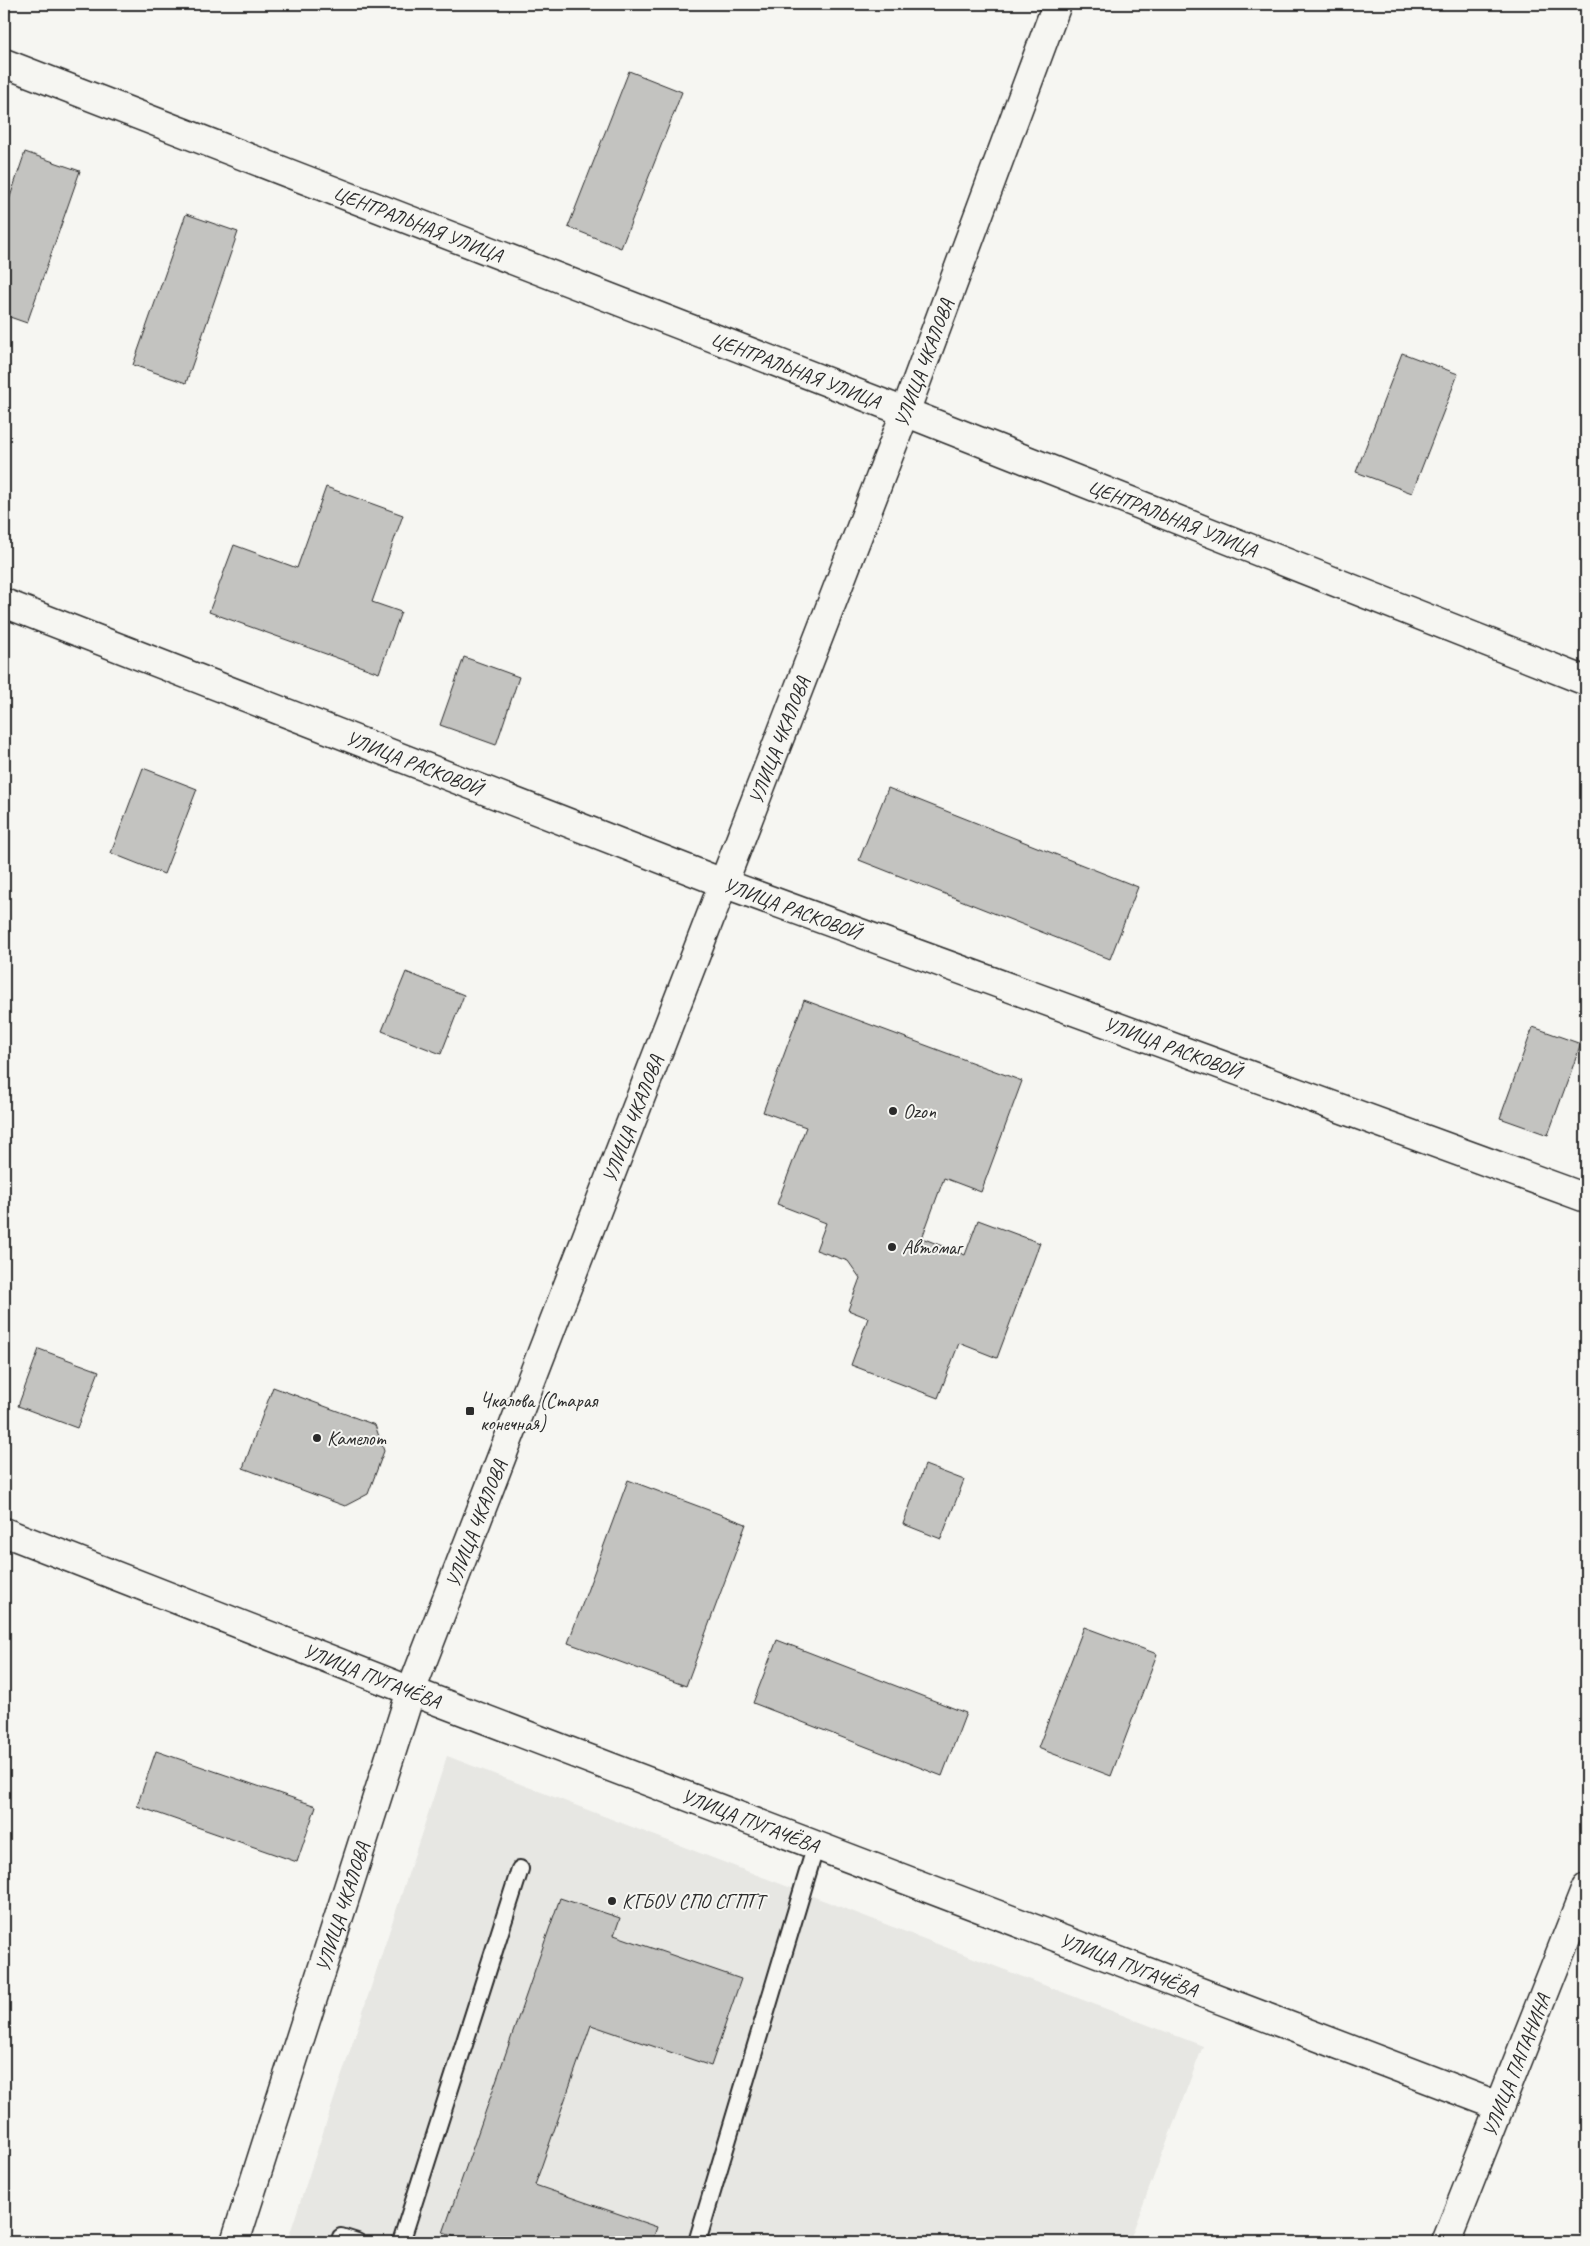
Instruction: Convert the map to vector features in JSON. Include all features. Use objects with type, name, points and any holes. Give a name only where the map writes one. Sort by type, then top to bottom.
[{"type":"street","name":"УЛИЦА ЧКАЛОВА","points":[[234,2242],[411,1691],[905,412],[1057,4]]},
{"type":"street","name":"ЦЕНТРАЛЬНАЯ УЛИЦА","points":[[4,64],[905,412],[1586,681]]},
{"type":"street","name":"УЛИЦА РАСКОВОЙ","points":[[4,603],[724,883],[1586,1198]]},
{"type":"street","name":"УЛИЦА ПУГАЧЁВА","points":[[4,1532],[411,1691],[1499,2106]]},
{"type":"street","name":"УЛИЦА ПАПАНИНА","points":[[1446,2242],[1586,1888]]},
{"type":"lane","points":[[697,2242],[816,1845]]},
{"type":"lane","points":[[401,2242],[520,1870]]},
{"type":"shaded area","name":"КГБОУ СПО СГПТТ","points":[[447,1756],[1203,2046],[1129,2242],[287,2242]]},
{"type":"building","points":[[629,71],[682,92],[621,248],[568,227]]},
{"type":"building","points":[[25,152],[80,171],[27,323],[4,315],[4,215]]},
{"type":"building","points":[[186,214],[238,232],[186,383],[133,365]]},
{"type":"building","points":[[1402,353],[1458,374],[1412,493],[1356,472]]},
{"type":"building","points":[[326,487],[403,515],[372,602],[401,612],[379,673],[209,612],[234,545],[297,568]]},
{"type":"building","points":[[464,657],[519,677],[496,745],[440,725]]},
{"type":"building","points":[[143,768],[197,789],[164,874],[111,853]]},
{"type":"building","points":[[888,788],[1138,887],[1110,959],[859,860]]},
{"type":"building","points":[[406,972],[464,995],[441,1054],[382,1031]]},
{"type":"building","points":[[804,1000],[1022,1081],[981,1192],[944,1178],[922,1238],[965,1255],[978,1220],[1040,1243],[997,1358],[959,1343],[938,1398],[851,1365],[868,1318],[848,1310],[860,1278],[848,1261],[816,1250],[826,1223],[777,1204],[806,1127],[763,1112]]},
{"type":"building","points":[[1533,1027],[1581,1044],[1548,1135],[1500,1118]]},
{"type":"building","points":[[39,1349],[99,1371],[77,1428],[18,1406]]},
{"type":"building","name":"Камелот","points":[[273,1387],[375,1425],[384,1451],[368,1494],[345,1506],[243,1468]]},
{"type":"building","points":[[925,1465],[964,1480],[941,1539],[903,1524]]},
{"type":"building","points":[[628,1480],[746,1524],[686,1686],[568,1643]]},
{"type":"building","points":[[1084,1627],[1157,1654],[1111,1776],[1038,1748]]},
{"type":"building","points":[[777,1640],[966,1713],[942,1776],[753,1703]]},
{"type":"building","points":[[156,1751],[316,1806],[297,1862],[137,1806]]},
{"type":"building","points":[[560,1898],[620,1918],[614,1935],[741,1979],[711,2066],[591,2025],[535,2185],[657,2227],[652,2242],[471,2242],[443,2233]]},
{"type":"place","name":"Ozon","points":[[893,1111]]},
{"type":"place","name":"Автомаг","points":[[892,1247]]},
{"type":"place","name":"Чкалова (Старая конечная)","points":[[470,1411]]},
{"type":"place","name":"Камелот","points":[[317,1438]]},
{"type":"place","name":"КГБОУ СПО СГПТТ","points":[[612,1901]]}]
